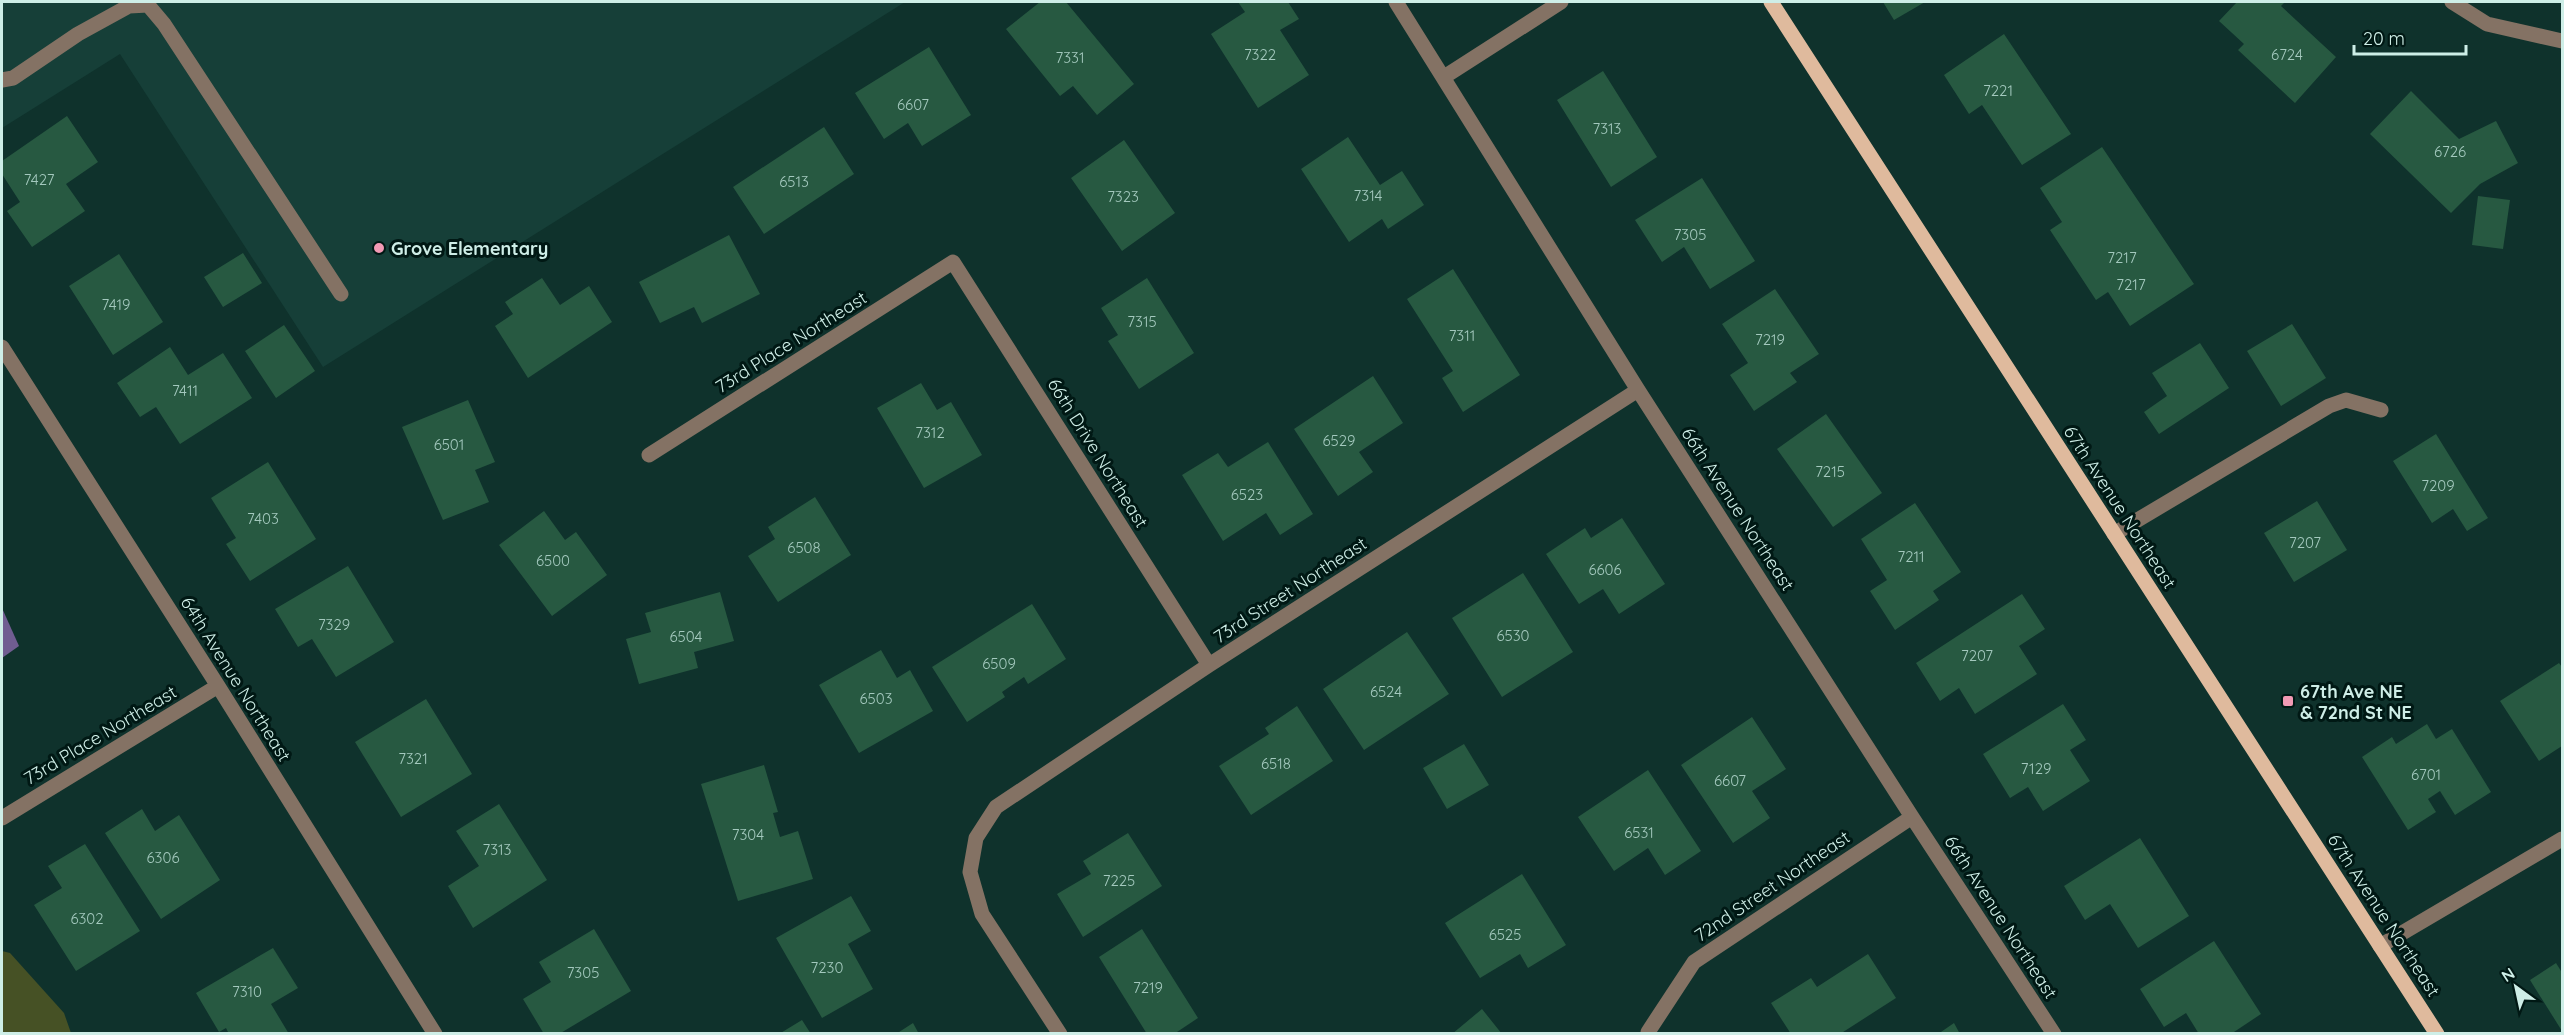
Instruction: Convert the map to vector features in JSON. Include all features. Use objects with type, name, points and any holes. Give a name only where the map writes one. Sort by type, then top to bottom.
[{"type":"main road","name":"67th Avenue Northeast","points":[[1771,2],[2437,1034]]},
{"type":"street","name":"66th Avenue Northeast","points":[[1396,2],[1638,390],[2054,1034]]},
{"type":"street","points":[[1444,77],[1561,2]]},
{"type":"street","points":[[2452,2],[2487,24],[2562,41]]},
{"type":"street","points":[[2,80],[13,78],[78,34],[129,6],[151,3],[341,294]]},
{"type":"street","name":"73rd Place Northeast","points":[[649,455],[953,262]]},
{"type":"street","name":"66th Drive Northeast","points":[[953,262],[1209,665]]},
{"type":"street","name":"64th Avenue Northeast","points":[[2,347],[218,686],[435,1034]]},
{"type":"street","name":"73rd Street Northeast","points":[[1060,1034],[982,914],[970,872],[976,838],[996,807],[1209,665],[1638,390]]},
{"type":"street","points":[[2114,534],[2329,406],[2346,400],[2381,410]]},
{"type":"street","name":"73rd Place Northeast","points":[[2,818],[218,686]]},
{"type":"street","name":"72nd Street Northeast","points":[[1648,1032],[1694,962],[1912,817]]},
{"type":"street","points":[[2380,946],[2562,839]]},
{"type":"shaded area","name":"Grove Elementary","points":[[2,2],[905,2],[323,367],[120,54],[2,128]]},
{"type":"shaded area","points":[[2,608],[19,646],[2,658]]},
{"type":"shaded area","points":[[2,951],[10,953],[64,1013],[71,1033],[2,1033]]},
{"type":"building","points":[[1040,2],[1066,2],[1134,84],[1097,115],[1073,86],[1060,96],[1006,29]]},
{"type":"building","points":[[1238,2],[1288,2],[1299,19],[1280,30],[1309,75],[1258,108],[1211,34],[1245,12]]},
{"type":"building","points":[[1883,2],[1925,2],[1894,20]]},
{"type":"building","points":[[2237,2],[2285,2],[2281,6],[2336,57],[2295,103],[2238,50],[2244,44],[2219,21]]},
{"type":"building","points":[[2004,34],[2071,134],[2022,165],[1982,105],[1969,114],[1944,75]]},
{"type":"building","points":[[929,47],[971,115],[922,146],[908,123],[884,139],[855,93]]},
{"type":"building","points":[[1603,71],[1657,157],[1611,187],[1557,100]]},
{"type":"building","points":[[2411,91],[2459,139],[2496,121],[2518,163],[2480,184],[2451,213],[2370,134]]},
{"type":"building","points":[[67,116],[98,162],[66,184],[85,211],[32,247],[7,211],[20,202],[2,174],[2,161]]},
{"type":"building","points":[[824,127],[854,174],[764,234],[733,187]]},
{"type":"building","points":[[1348,137],[1380,185],[1402,171],[1424,205],[1388,229],[1382,219],[1349,242],[1301,169]]},
{"type":"building","points":[[1124,140],[1175,213],[1122,251],[1071,178]]},
{"type":"building","points":[[2102,147],[2194,284],[2130,326],[2108,292],[2096,300],[2050,230],[2062,222],[2040,188]]},
{"type":"building","points":[[1702,178],[1755,261],[1710,289],[1684,247],[1662,262],[1635,220]]},
{"type":"building","points":[[2478,196],[2510,200],[2503,249],[2472,245]]},
{"type":"building","points":[[729,235],[760,294],[702,323],[694,307],[660,323],[639,282]]},
{"type":"building","points":[[243,253],[262,283],[223,307],[204,277]]},
{"type":"building","points":[[119,254],[163,322],[113,355],[69,286]]},
{"type":"building","points":[[1453,269],[1520,375],[1463,412],[1442,378],[1453,371],[1407,299]]},
{"type":"building","points":[[542,278],[560,305],[589,286],[612,322],[528,378],[495,326],[513,314],[505,302]]},
{"type":"building","points":[[1147,278],[1194,353],[1139,389],[1108,341],[1118,335],[1101,308]]},
{"type":"building","points":[[1775,289],[1819,354],[1790,373],[1797,382],[1754,411],[1730,375],[1748,363],[1722,324]]},
{"type":"building","points":[[2292,324],[2326,378],[2281,406],[2247,351]]},
{"type":"building","points":[[284,325],[315,371],[276,398],[245,351]]},
{"type":"building","points":[[2200,343],[2229,388],[2159,434],[2144,412],[2167,396],[2152,373]]},
{"type":"building","points":[[170,347],[188,375],[223,353],[252,398],[180,444],[156,407],[140,417],[117,383]]},
{"type":"building","points":[[1373,376],[1403,423],[1359,452],[1373,472],[1338,496],[1294,429]]},
{"type":"building","points":[[921,383],[937,410],[951,402],[982,455],[924,488],[877,408]]},
{"type":"building","points":[[468,400],[495,462],[475,470],[489,502],[443,520],[402,427]]},
{"type":"building","points":[[1826,414],[1882,493],[1833,527],[1777,449]]},
{"type":"building","points":[[2436,434],[2488,518],[2467,531],[2453,509],[2432,523],[2393,461]]},
{"type":"building","points":[[1268,442],[1313,514],[1280,535],[1266,513],[1223,541],[1182,475],[1218,453],[1228,467]]},
{"type":"building","points":[[268,462],[316,539],[250,581],[226,544],[236,538],[211,498]]},
{"type":"building","points":[[815,497],[851,555],[778,602],[748,556],[775,539],[768,527]]},
{"type":"building","points":[[2317,501],[2347,550],[2294,582],[2264,533]]},
{"type":"building","points":[[1915,503],[1961,572],[1933,591],[1939,600],[1895,630],[1870,591],[1887,580],[1861,539]]},
{"type":"building","points":[[544,511],[565,540],[576,532],[607,575],[552,616],[499,545]]},
{"type":"building","points":[[1622,518],[1665,584],[1619,614],[1603,589],[1579,604],[1546,554],[1585,528],[1591,538]]},
{"type":"building","points":[[348,566],[394,642],[336,677],[312,639],[298,647],[275,609]]},
{"type":"building","points":[[1523,573],[1573,652],[1502,697],[1452,618]]},
{"type":"building","points":[[720,592],[734,641],[694,652],[698,668],[639,684],[626,639],[651,632],[645,613]]},
{"type":"building","points":[[2022,594],[2045,629],[2019,646],[2037,674],[1975,714],[1959,688],[1940,701],[1916,663]]},
{"type":"building","points":[[1032,604],[1066,659],[1028,684],[1024,677],[1002,692],[1005,697],[967,722],[932,667]]},
{"type":"building","points":[[1407,632],[1449,694],[1364,750],[1323,689]]},
{"type":"building","points":[[881,650],[897,678],[910,670],[933,711],[859,753],[819,685]]},
{"type":"building","points":[[2559,663],[2562,667],[2562,746],[2539,761],[2500,701]]},
{"type":"building","points":[[426,699],[472,774],[401,817],[355,742]]},
{"type":"building","points":[[2063,704],[2086,740],[2070,750],[2090,781],[2043,811],[2028,787],[2010,798],[1983,754]]},
{"type":"building","points":[[1297,706],[1333,761],[1251,815],[1219,766],[1269,734],[1265,728]]},
{"type":"building","points":[[1752,717],[1786,769],[1752,791],[1770,818],[1733,843],[1681,765]]},
{"type":"building","points":[[2427,724],[2436,739],[2452,729],[2491,792],[2455,815],[2440,791],[2428,799],[2436,812],[2408,830],[2362,757],[2392,737],[2396,744]]},
{"type":"building","points":[[1464,744],[1489,785],[1447,809],[1423,768]]},
{"type":"building","points":[[764,765],[778,812],[773,813],[780,837],[798,831],[813,879],[738,901],[701,784]]},
{"type":"building","points":[[1648,770],[1701,851],[1665,875],[1648,848],[1614,871],[1578,817]]},
{"type":"building","points":[[499,804],[547,880],[473,928],[448,886],[479,866],[456,831]]},
{"type":"building","points":[[142,809],[155,831],[179,815],[220,880],[161,919],[105,833]]},
{"type":"building","points":[[1128,833],[1162,886],[1083,937],[1057,894],[1091,874],[1083,861]]},
{"type":"building","points":[[2140,838],[2189,916],[2138,948],[2110,904],[2085,920],[2064,886]]},
{"type":"building","points":[[85,844],[140,931],[76,971],[34,905],[62,888],[48,866]]},
{"type":"building","points":[[1522,874],[1566,945],[1528,968],[1520,954],[1480,978],[1445,923]]},
{"type":"building","points":[[851,896],[871,931],[848,944],[873,989],[822,1018],[776,938]]},
{"type":"building","points":[[594,929],[631,991],[559,1034],[544,1034],[523,999],[551,982],[539,962]]},
{"type":"building","points":[[1142,929],[1198,1018],[1174,1034],[1147,1034],[1099,957]]},
{"type":"building","points":[[2214,941],[2261,1014],[2231,1034],[2199,1034],[2186,1013],[2164,1027],[2140,989]]},
{"type":"building","points":[[273,948],[298,988],[271,1004],[289,1034],[229,1034],[226,1028],[219,1032],[196,993]]},
{"type":"building","points":[[1868,954],[1896,998],[1840,1034],[1791,1034],[1771,1003],[1811,978],[1817,987]]},
{"type":"building","points":[[2556,963],[2561,971],[2562,969],[2562,1031],[2530,980]]},
{"type":"building","points":[[1482,1009],[1502,1034],[1452,1034]]},
{"type":"building","points":[[802,1020],[811,1034],[779,1034]]},
{"type":"building","points":[[913,1023],[919,1034],[896,1034]]},
{"type":"building","points":[[1954,1023],[1960,1034],[1938,1034]]},
{"type":"place","name":"Grove Elementary","points":[[379,248]]},
{"type":"place","name":"67th Ave NE & 72nd St NE","points":[[2288,701]]}]
